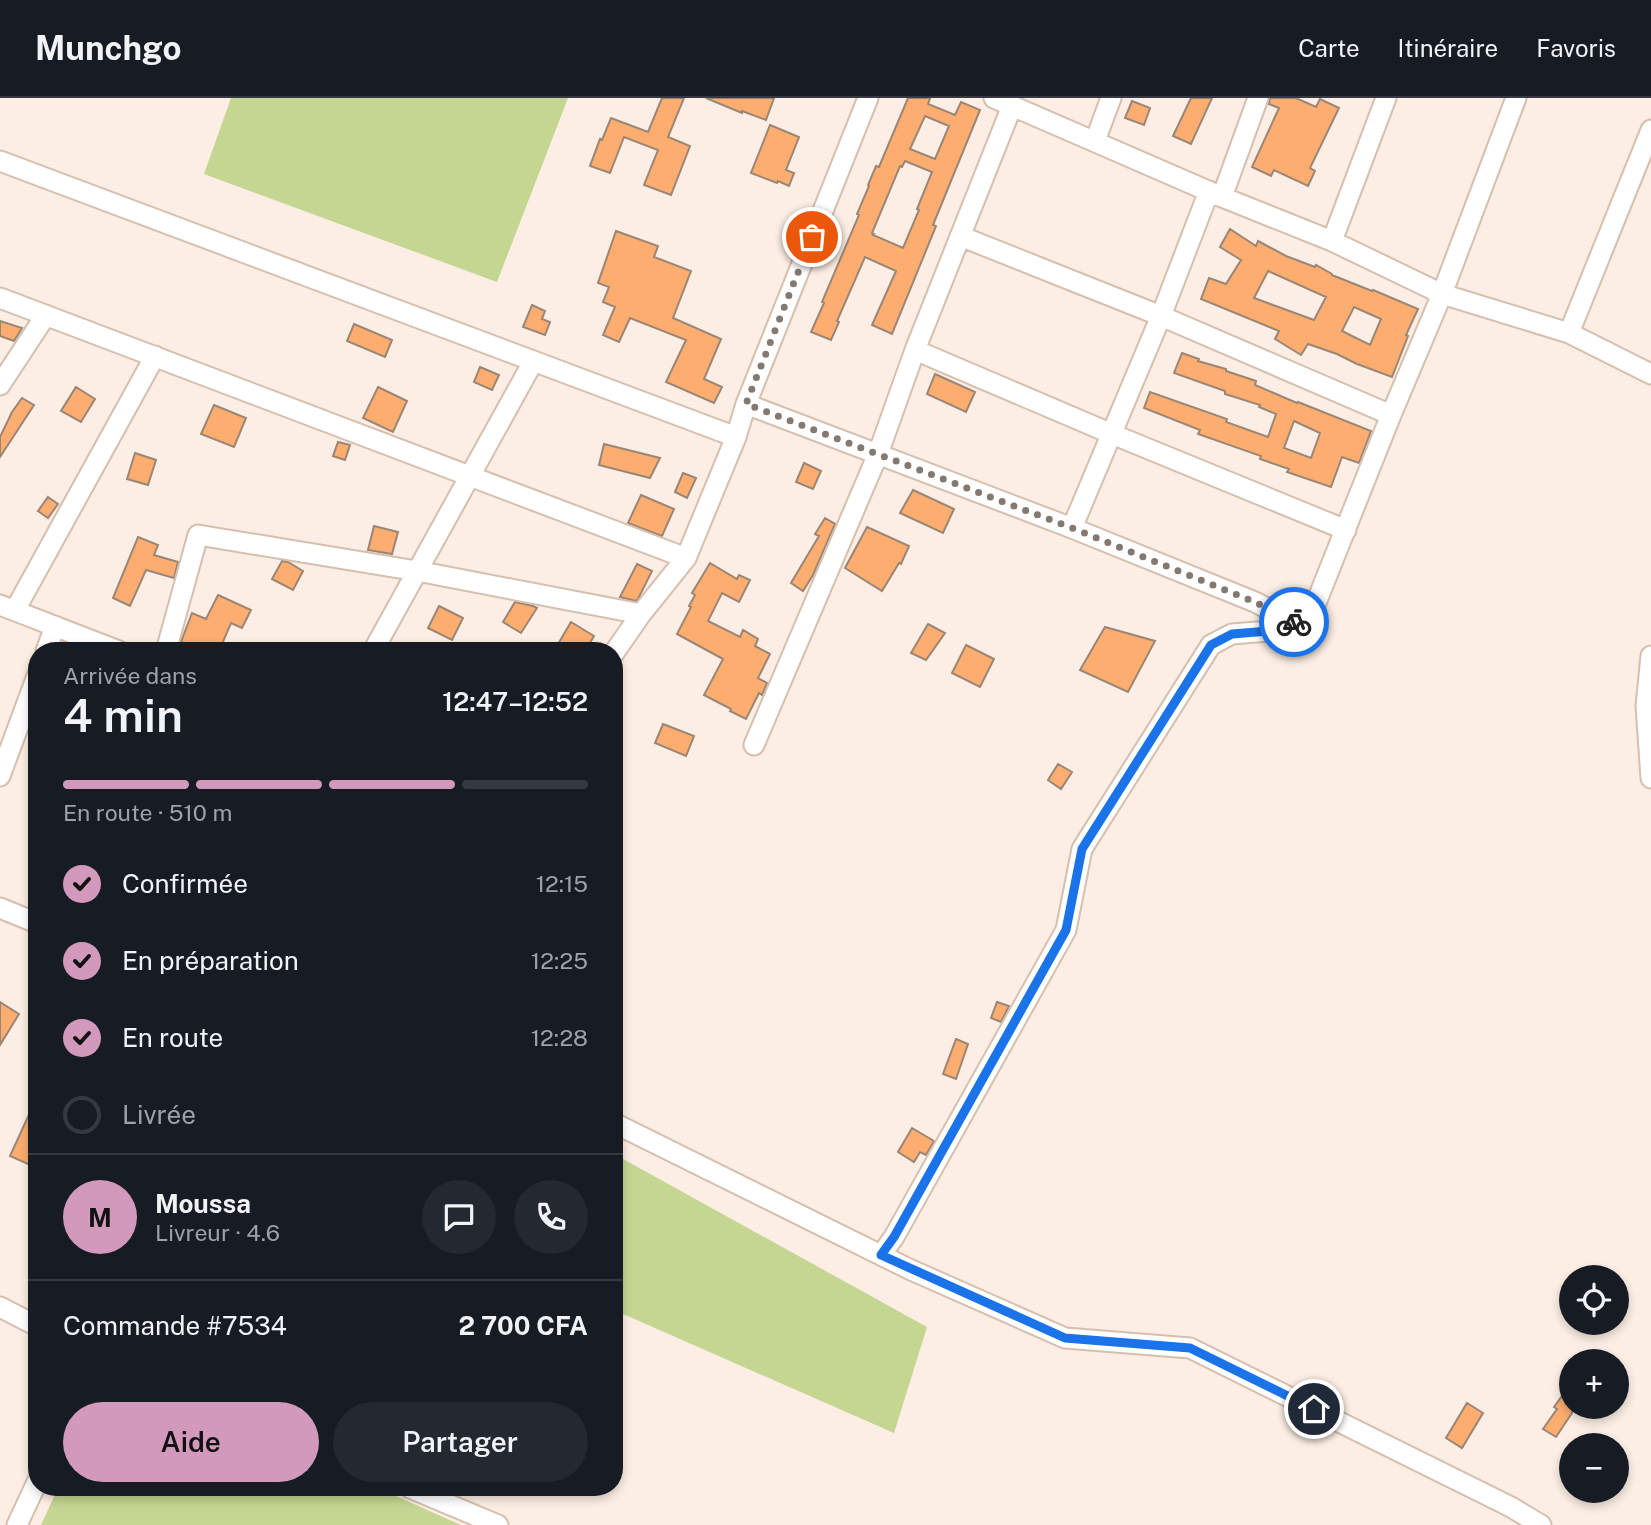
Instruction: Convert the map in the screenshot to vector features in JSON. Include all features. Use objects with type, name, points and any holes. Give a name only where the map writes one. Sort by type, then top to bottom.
[{"type":"street","points":[[622,642],[687,558],[868,98]]},
{"type":"street","points":[[994,98],[1215,194],[1332,241],[1442,294],[1569,333],[1651,374]]},
{"type":"street","points":[[1095,141],[1111,98]]},
{"type":"street","points":[[1072,528],[1161,316],[1258,98]]},
{"type":"street","points":[[1332,241],[1386,98]]},
{"type":"street","points":[[1306,628],[1442,294],[1516,98]]},
{"type":"street","points":[[754,745],[878,454],[915,350],[1012,106]]},
{"type":"street","points":[[1569,333],[1651,130]]},
{"type":"street","points":[[0,161],[736,437]]},
{"type":"street","points":[[960,236],[1161,316],[1391,415]]},
{"type":"street","points":[[0,298],[687,558]]},
{"type":"street","points":[[0,385],[46,315]]},
{"type":"street","points":[[915,350],[1346,530]]},
{"type":"street","points":[[96,642],[7,607],[155,356]]},
{"type":"street","points":[[378,642],[533,362]]},
{"type":"street","points":[[746,404],[1072,528],[1255,602],[1306,628]]},
{"type":"street","points":[[168,642],[198,535],[417,571],[641,614]]},
{"type":"street","points":[[49,642],[55,626]]},
{"type":"street","points":[[881,1255],[894,1237],[1066,930],[1082,849],[1211,645],[1232,634],[1306,628]]},
{"type":"street","points":[[1651,656],[1646,706],[1651,778]]},
{"type":"street","points":[[0,776],[7,737],[28,694]]},
{"type":"street","points":[[0,908],[28,919]]},
{"type":"street","points":[[623,1127],[881,1255],[1065,1338],[1190,1348],[1511,1507],[1541,1525]]},
{"type":"street","points":[[0,1307],[28,1321]]},
{"type":"street","points":[[17,1525],[30,1496]]},
{"type":"street","points":[[430,1496],[498,1525]]},
{"type":"green space","points":[[231,98],[568,98],[497,282],[204,174]]},
{"type":"green space","points":[[623,1159],[927,1327],[894,1433],[623,1314]]},
{"type":"green space","points":[[54,1496],[396,1496],[461,1525],[41,1525]]},
{"type":"building","points":[[662,98],[684,98],[668,137],[690,146],[671,195],[644,185],[658,150],[624,137],[610,173],[590,166],[611,118],[648,132]]},
{"type":"building","points":[[706,98],[774,98],[766,120]]},
{"type":"building","points":[[908,98],[930,98],[928,104],[955,115],[961,102],[980,110],[892,334],[872,325],[896,271],[865,257],[831,340],[811,332],[859,215],[857,214],[868,185],[876,166],[879,167]],"holes":[[[925,116],[949,126],[935,159],[910,149]],[[905,161],[932,172],[903,248],[872,233],[900,166],[902,167]]]},
{"type":"building","points":[[1191,98],[1212,98],[1191,144],[1173,136]]},
{"type":"building","points":[[1270,98],[1296,98],[1316,107],[1320,99],[1339,108],[1310,168],[1315,171],[1308,186],[1274,170],[1271,176],[1252,167],[1279,108],[1269,104]]},
{"type":"building","points":[[1132,101],[1150,108],[1144,125],[1125,118]]},
{"type":"building","points":[[770,125],[799,137],[786,170],[794,173],[789,186],[751,173]]},
{"type":"building","points":[[1230,229],[1256,246],[1258,241],[1286,256],[1315,267],[1316,265],[1332,275],[1418,309],[1392,377],[1308,344],[1301,355],[1275,339],[1279,331],[1201,299],[1209,278],[1226,284],[1241,260],[1220,247]],"holes":[[[1268,271],[1326,297],[1314,320],[1254,298]],[[1354,307],[1381,319],[1370,345],[1342,331]]]},
{"type":"building","points":[[616,231],[658,246],[654,257],[691,271],[673,318],[721,339],[704,379],[722,387],[714,403],[666,382],[686,340],[630,318],[619,342],[603,335],[615,307],[603,302],[609,287],[598,283]]},
{"type":"building","points":[[532,305],[545,311],[542,319],[550,322],[545,335],[523,327]]},
{"type":"building","points":[[0,321],[22,328],[14,341],[0,336]]},
{"type":"building","points":[[354,324],[392,340],[385,357],[347,341]]},
{"type":"building","points":[[1182,353],[1256,381],[1255,385],[1297,403],[1371,431],[1359,463],[1342,457],[1331,487],[1287,472],[1289,469],[1260,459],[1261,456],[1198,434],[1200,430],[1144,408],[1150,392],[1227,419],[1226,422],[1268,437],[1276,414],[1259,407],[1260,405],[1174,373]],"holes":[[[1294,421],[1320,433],[1311,458],[1284,448]]]},
{"type":"building","points":[[480,367],[499,375],[492,390],[474,382]]},
{"type":"building","points":[[935,374],[975,392],[966,412],[927,394]]},
{"type":"building","points":[[76,387],[95,399],[81,422],[61,411]]},
{"type":"building","points":[[378,387],[407,401],[393,432],[363,418]]},
{"type":"building","points":[[22,398],[34,405],[0,457],[0,437]]},
{"type":"building","points":[[214,405],[246,418],[234,447],[201,434]]},
{"type":"building","points":[[338,442],[350,445],[345,460],[333,456]]},
{"type":"building","points":[[604,444],[660,458],[650,478],[599,465]]},
{"type":"building","points":[[135,453],[156,460],[148,485],[127,479]]},
{"type":"building","points":[[804,463],[821,471],[813,489],[796,482]]},
{"type":"building","points":[[683,473],[696,478],[687,498],[675,492]]},
{"type":"building","points":[[913,490],[954,509],[943,533],[900,513]]},
{"type":"building","points":[[641,495],[674,509],[662,536],[628,523]]},
{"type":"building","points":[[48,497],[58,504],[48,518],[38,511]]},
{"type":"building","points":[[825,518],[835,524],[813,575],[803,591],[791,583],[819,536],[815,534]]},
{"type":"building","points":[[374,526],[398,532],[392,554],[368,550]]},
{"type":"building","points":[[867,527],[909,546],[901,564],[899,563],[882,591],[845,568]]},
{"type":"building","points":[[138,537],[158,545],[154,555],[178,562],[174,578],[146,570],[130,606],[113,598]]},
{"type":"building","points":[[282,561],[303,571],[293,590],[272,579]]},
{"type":"building","points":[[710,563],[737,579],[739,575],[750,580],[739,602],[722,593],[708,621],[740,637],[743,630],[758,639],[755,646],[770,654],[758,678],[767,683],[746,719],[704,695],[723,659],[677,634],[691,607],[689,606],[695,595],[692,593]]},
{"type":"building","points":[[637,564],[652,571],[638,599],[636,601],[620,597]]},
{"type":"building","points":[[218,595],[251,610],[242,628],[231,623],[223,642],[181,642],[192,613],[206,619]]},
{"type":"building","points":[[515,602],[537,608],[521,633],[503,622]]},
{"type":"building","points":[[439,606],[463,618],[452,640],[428,628]]},
{"type":"building","points":[[571,622],[594,636],[590,642],[559,642]]},
{"type":"building","points":[[928,624],[945,633],[926,660],[911,653]]},
{"type":"building","points":[[1105,627],[1155,641],[1128,692],[1080,670]]},
{"type":"building","points":[[966,645],[994,659],[980,687],[952,673]]},
{"type":"building","points":[[663,724],[694,736],[686,756],[655,743]]},
{"type":"building","points":[[1058,764],[1072,772],[1061,789],[1048,780]]},
{"type":"building","points":[[0,1002],[19,1014],[0,1045]]},
{"type":"building","points":[[997,1002],[1009,1006],[1001,1022],[991,1018]]},
{"type":"building","points":[[956,1039],[968,1044],[956,1079],[943,1074]]},
{"type":"building","points":[[28,1117],[28,1164],[10,1156]]},
{"type":"building","points":[[912,1128],[934,1141],[926,1155],[920,1152],[914,1162],[898,1152]]},
{"type":"building","points":[[1559,1400],[1559,1419],[1568,1419],[1556,1437],[1543,1429],[1557,1409],[1554,1407]]},
{"type":"building","points":[[1467,1403],[1483,1413],[1462,1448],[1446,1438]]},
{"type":"way so far","points":[[812,237],[746,404],[1072,528],[1255,602],[1294,622]]},
{"type":"route","points":[[1294,622],[1306,628],[1232,634],[1211,645],[1082,849],[1066,930],[894,1237],[881,1255],[1065,1338],[1190,1348],[1314,1409]]}]
